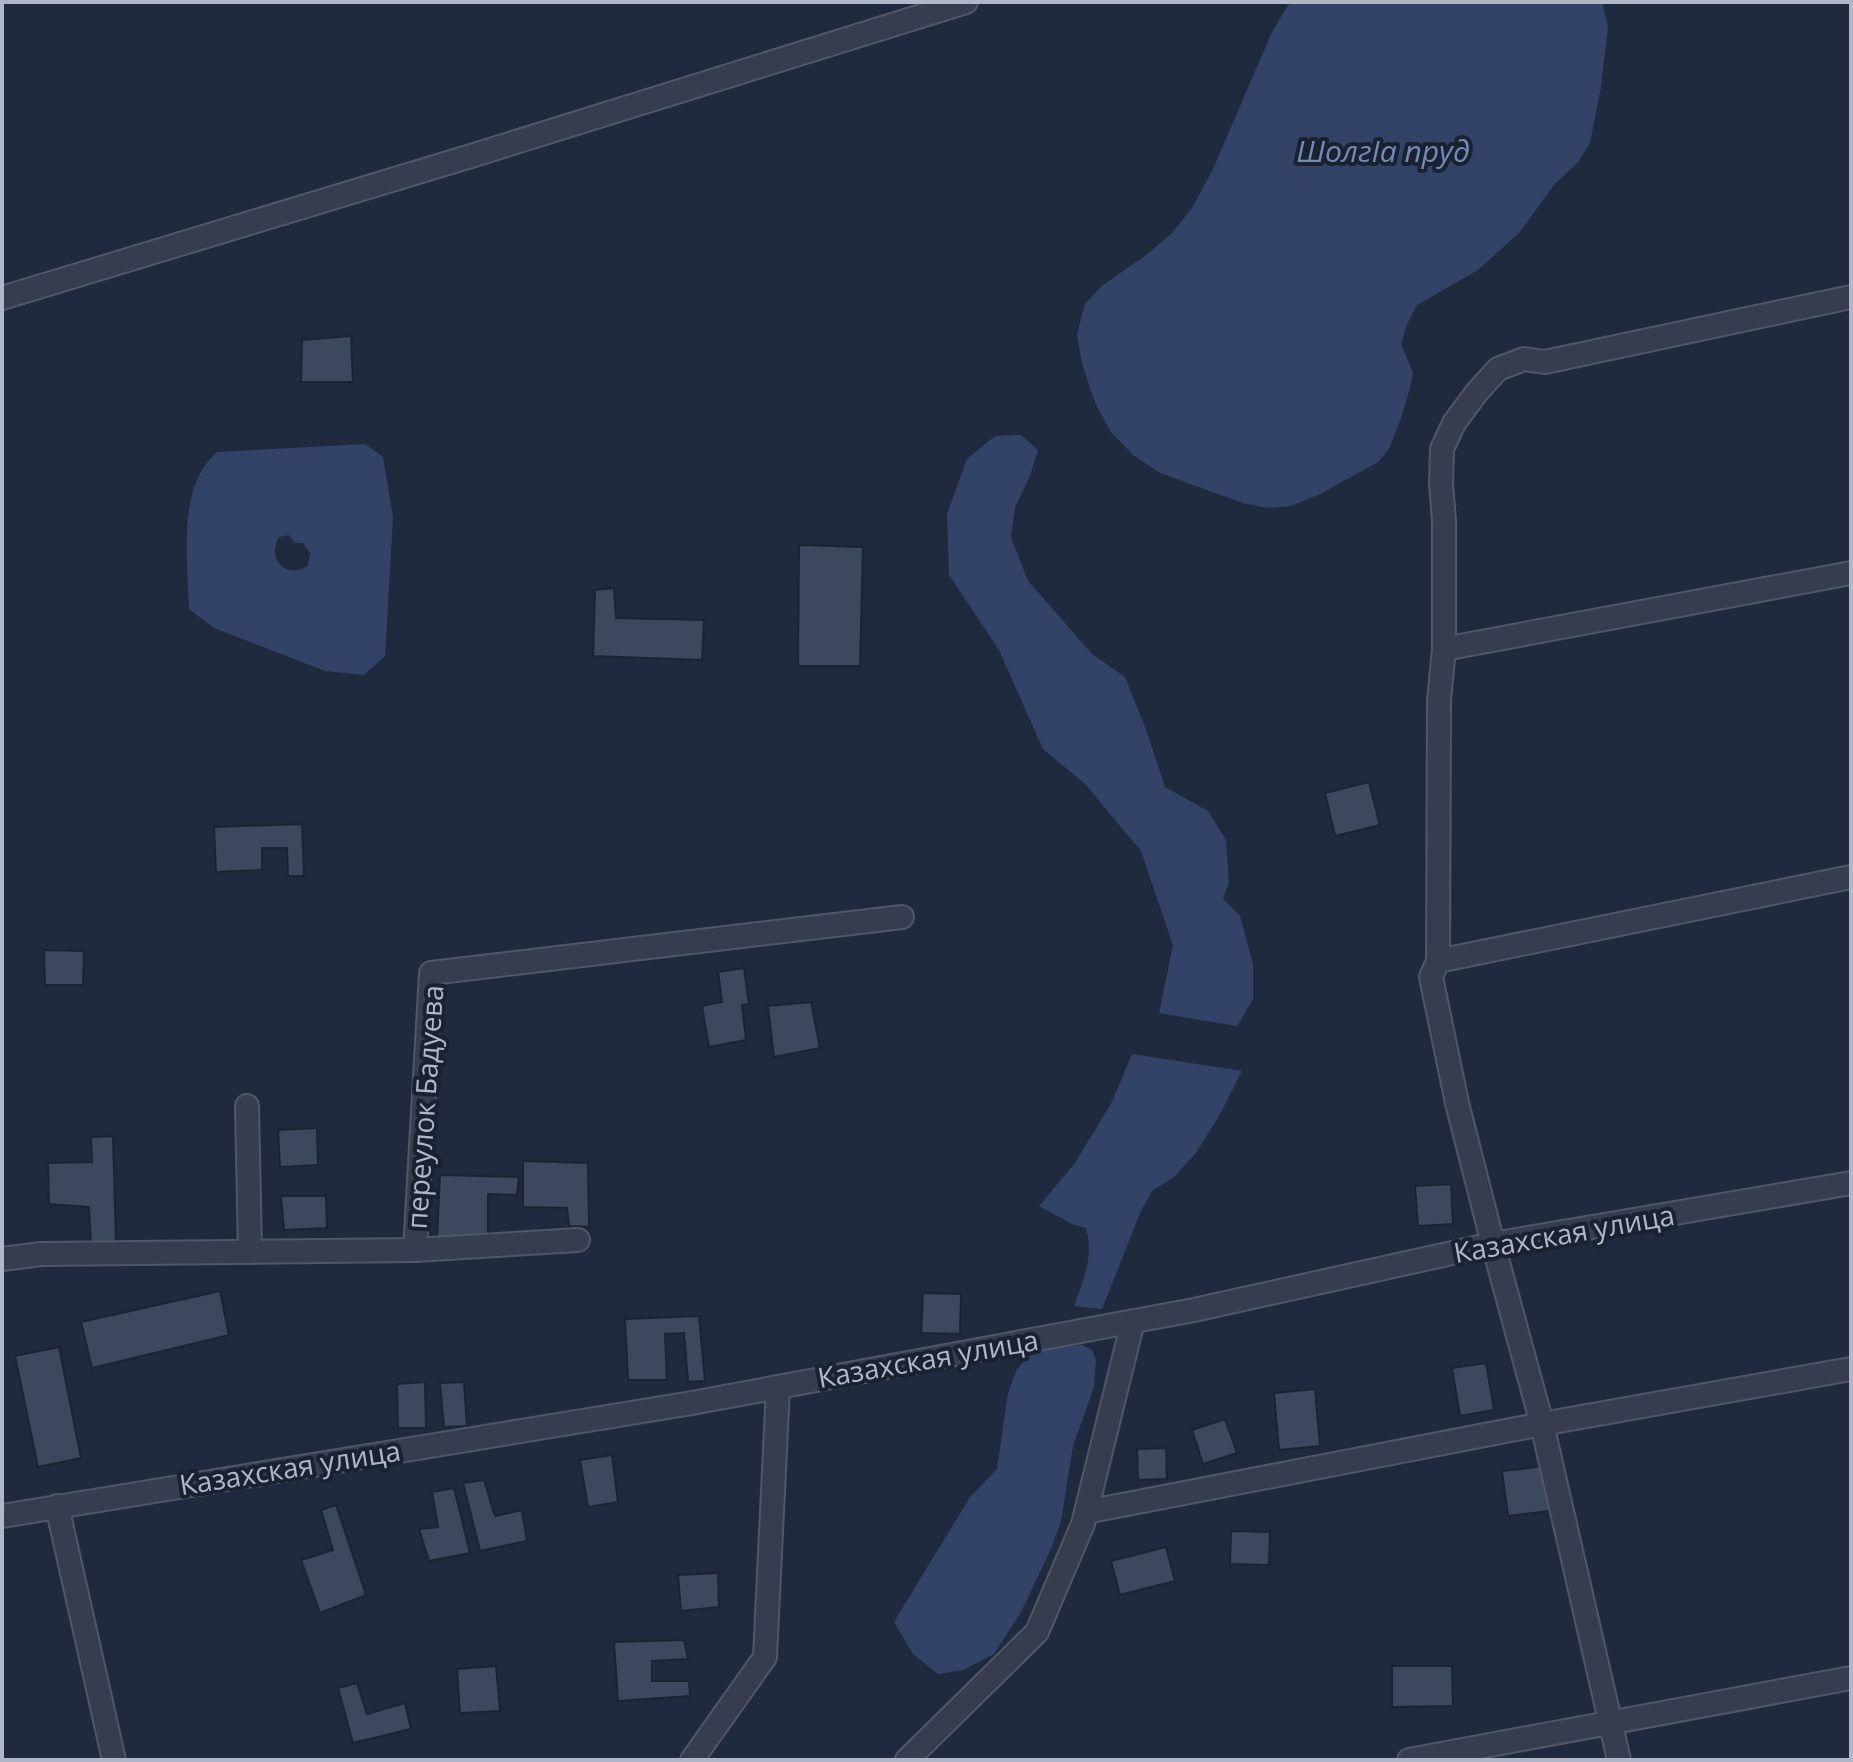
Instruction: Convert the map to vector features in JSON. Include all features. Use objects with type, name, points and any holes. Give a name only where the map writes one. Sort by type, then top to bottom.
[{"type":"street","points":[[2,298],[966,2]]},
{"type":"street","points":[[1619,1760],[1542,1424],[1457,1103],[1431,977],[1438,961],[1439,700],[1444,649],[1442,449],[1454,423],[1477,392],[1498,369],[1524,359],[1545,362],[1851,297]]},
{"type":"street","points":[[1444,649],[1851,573]]},
{"type":"street","points":[[1438,961],[1851,877]]},
{"type":"street","name":"переулок Бадуева","points":[[2,1259],[41,1254],[415,1250],[431,973],[902,917]]},
{"type":"street","points":[[247,1106],[250,1252]]},
{"type":"street","name":"Казахская улица","points":[[2,1516],[778,1387],[1194,1310],[1493,1244],[1851,1183]]},
{"type":"street","points":[[415,1250],[578,1240]]},
{"type":"street","points":[[907,1760],[1037,1632],[1083,1524],[1133,1321]]},
{"type":"street","points":[[1086,1512],[1542,1424],[1851,1369]]},
{"type":"street","points":[[692,1760],[765,1657],[778,1387]]},
{"type":"street","points":[[57,1506],[114,1760]]},
{"type":"street","points":[[1409,1760],[1851,1678]]},
{"type":"water","name":"ШолгIа пруд","points":[[1290,2],[1602,2],[1608,26],[1590,143],[1578,162],[1554,185],[1519,233],[1478,270],[1417,305],[1407,324],[1401,344],[1413,373],[1389,449],[1378,462],[1320,494],[1291,506],[1267,508],[1243,503],[1160,473],[1133,455],[1110,431],[1094,400],[1082,364],[1077,334],[1085,304],[1103,285],[1172,233],[1192,208],[1213,169],[1272,32]]},
{"type":"water","points":[[1021,435],[1038,450],[1015,507],[1011,537],[1028,581],[1092,654],[1125,677],[1165,787],[1208,811],[1226,840],[1229,883],[1223,899],[1240,916],[1253,964],[1253,999],[1237,1026],[1159,1013],[1173,945],[1141,851],[1085,784],[1043,749],[999,650],[949,575],[947,514],[967,459],[995,436]]},
{"type":"water","points":[[365,444],[383,457],[393,517],[385,656],[364,675],[325,671],[214,628],[189,609],[187,526],[190,504],[204,467],[217,452]],"holes":[[[289,535],[295,543],[303,543],[310,553],[308,566],[300,570],[286,569],[277,560],[276,545],[279,537]]]},
{"type":"water","points":[[1132,1054],[1242,1071],[1195,1154],[1174,1177],[1152,1191],[1102,1309],[1074,1306],[1088,1258],[1086,1228],[1039,1206],[1075,1163],[1112,1102]]},
{"type":"water","points":[[1082,1345],[1092,1350],[1096,1360],[1094,1387],[1073,1446],[1061,1521],[1051,1549],[1021,1612],[994,1654],[963,1670],[938,1674],[913,1654],[894,1622],[970,1497],[997,1469],[1008,1393],[1016,1371],[1027,1357],[1044,1349]]},
{"type":"building","points":[[351,336],[353,382],[301,382],[302,340]]},
{"type":"building","points":[[799,545],[863,547],[860,666],[798,666]]},
{"type":"building","points":[[614,588],[616,618],[704,620],[702,660],[593,656],[595,590]]},
{"type":"building","points":[[1369,782],[1380,825],[1335,836],[1325,793]]},
{"type":"building","points":[[302,824],[304,876],[288,876],[287,848],[262,848],[262,870],[216,872],[214,827]]},
{"type":"building","points":[[44,950],[84,951],[83,985],[45,985]]},
{"type":"building","points":[[744,968],[749,1004],[742,1005],[746,1040],[709,1047],[702,1006],[722,1002],[718,972]]},
{"type":"building","points":[[811,1002],[820,1048],[774,1057],[768,1006]]},
{"type":"building","points":[[317,1128],[318,1165],[280,1167],[278,1130]]},
{"type":"building","points":[[113,1136],[116,1242],[91,1242],[89,1207],[49,1204],[48,1163],[92,1162],[91,1137]]},
{"type":"building","points":[[523,1161],[588,1163],[589,1227],[569,1226],[567,1208],[523,1207]]},
{"type":"building","points":[[440,1175],[519,1177],[517,1195],[488,1194],[488,1237],[437,1238]]},
{"type":"building","points":[[1451,1184],[1453,1224],[1418,1226],[1415,1186]]},
{"type":"building","points":[[281,1196],[326,1196],[327,1228],[284,1230]]},
{"type":"building","points":[[220,1291],[229,1335],[92,1368],[81,1322]]},
{"type":"building","points":[[923,1293],[961,1294],[960,1334],[921,1333]]},
{"type":"building","points":[[699,1316],[705,1381],[688,1382],[684,1333],[665,1334],[667,1380],[628,1380],[625,1319]]},
{"type":"building","points":[[59,1347],[81,1458],[38,1467],[15,1356]]},
{"type":"building","points":[[1486,1363],[1494,1410],[1460,1416],[1452,1368]]},
{"type":"building","points":[[425,1382],[426,1428],[398,1428],[397,1384]]},
{"type":"building","points":[[464,1382],[467,1426],[444,1427],[440,1383]]},
{"type":"building","points":[[1315,1389],[1320,1446],[1279,1450],[1274,1393]]},
{"type":"building","points":[[1225,1419],[1237,1453],[1203,1464],[1192,1430]]},
{"type":"building","points":[[1166,1448],[1167,1479],[1138,1480],[1137,1449]]},
{"type":"building","points":[[612,1455],[618,1502],[588,1507],[580,1460]]},
{"type":"building","points":[[1544,1466],[1550,1511],[1508,1516],[1502,1471]]},
{"type":"building","points":[[484,1480],[495,1516],[522,1510],[527,1541],[480,1551],[463,1483]]},
{"type":"building","points":[[454,1488],[470,1553],[429,1561],[419,1529],[438,1527],[432,1492]]},
{"type":"building","points":[[336,1505],[366,1595],[320,1613],[301,1560],[333,1550],[321,1510]]},
{"type":"building","points":[[1231,1531],[1270,1532],[1269,1565],[1230,1564]]},
{"type":"building","points":[[1166,1547],[1175,1581],[1120,1595],[1111,1561]]},
{"type":"building","points":[[718,1573],[719,1607],[681,1611],[678,1575]]},
{"type":"building","points":[[684,1640],[688,1659],[652,1661],[652,1681],[689,1681],[690,1696],[618,1701],[614,1642]]},
{"type":"building","points":[[496,1666],[500,1711],[460,1713],[457,1669]]},
{"type":"building","points":[[1392,1666],[1452,1666],[1453,1706],[1392,1707]]},
{"type":"building","points":[[357,1683],[367,1714],[405,1703],[411,1729],[353,1743],[338,1688]]}]
